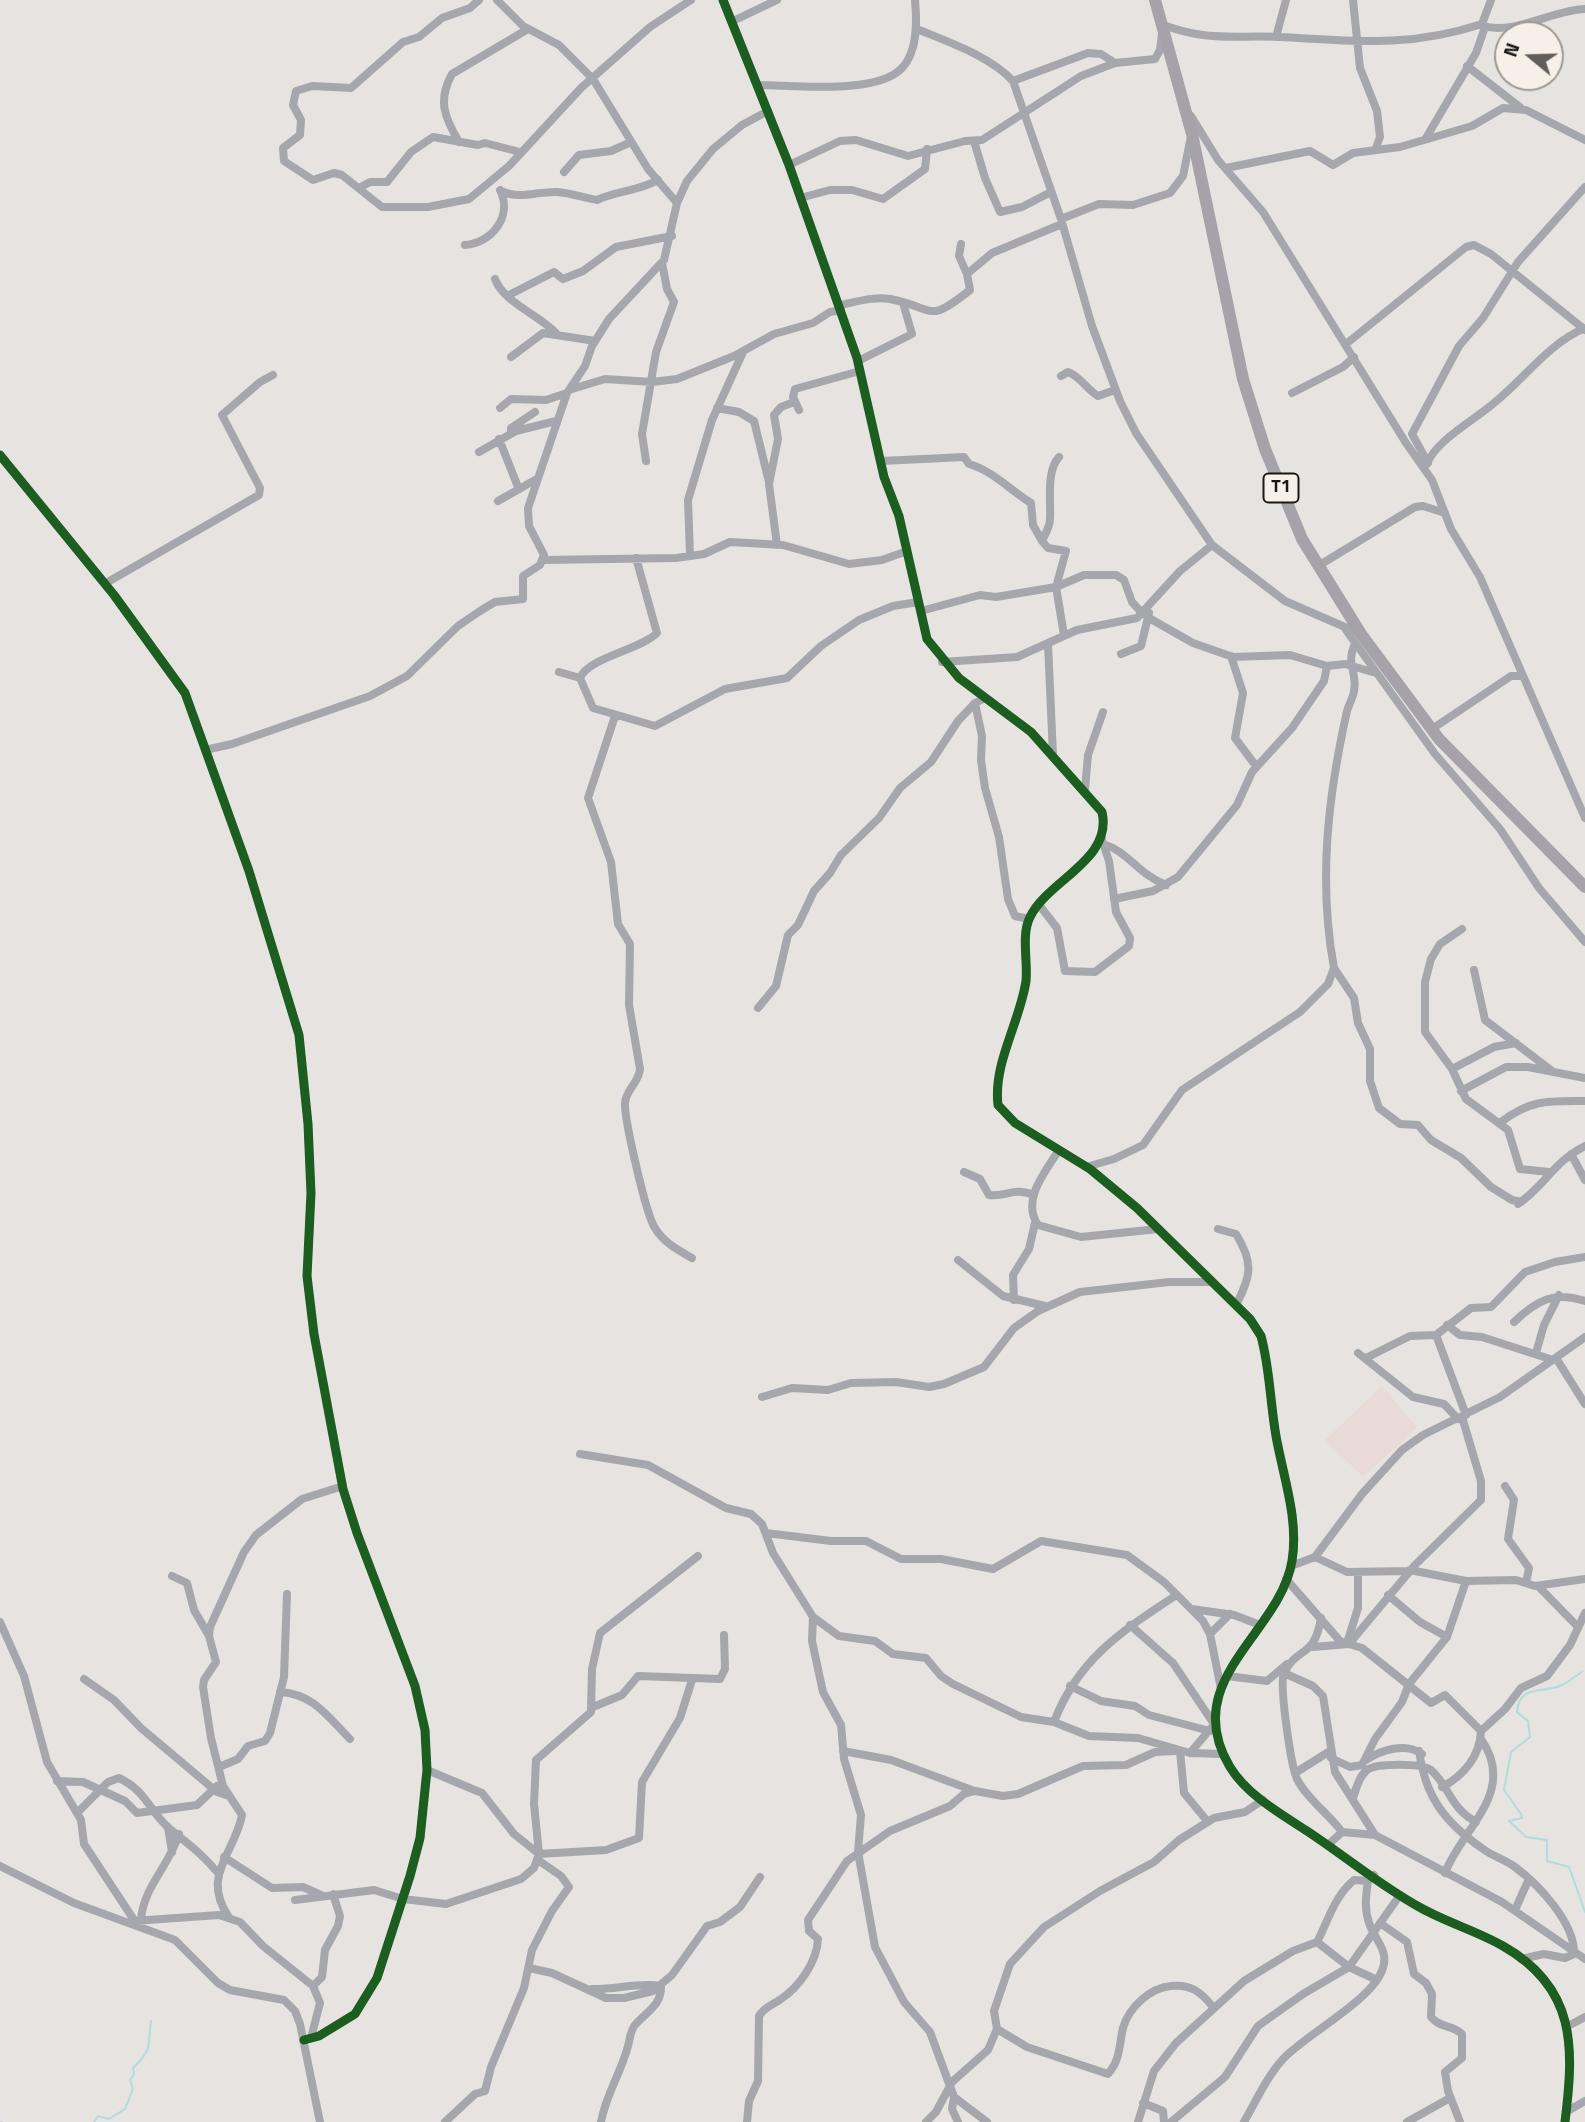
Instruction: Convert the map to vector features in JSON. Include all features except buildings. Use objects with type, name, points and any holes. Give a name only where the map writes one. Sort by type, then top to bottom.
[{"type":"highway","name":"T1","points":[[1155,0],[1192,134],[1243,379],[1265,449],[1302,539],[1358,639],[1432,729],[1585,887]]},
{"type":"street","points":[[479,0],[470,8],[442,18],[419,37],[403,42],[351,88],[312,86],[296,91],[293,105],[301,120],[300,135],[283,148],[281,158],[313,180],[338,173],[382,207],[428,207],[469,199],[497,177],[593,79],[650,27],[686,1]]},
{"type":"street","points":[[497,0],[528,29],[559,45],[593,79],[631,142],[677,203]]},
{"type":"street","points":[[723,0],[759,85],[841,307],[858,361],[927,639],[942,662],[1031,732],[1102,812],[1102,840],[1116,912],[1130,944],[1099,970],[1088,974],[1062,969],[1057,928],[1040,906]]},
{"type":"street","points":[[733,21],[777,0]]},
{"type":"street","points":[[759,85],[847,86],[888,77],[904,66],[917,29],[915,0]]},
{"type":"street","points":[[1276,37],[1286,0]]},
{"type":"street","points":[[1354,0],[1362,72],[1377,111],[1380,137],[1376,148]]},
{"type":"street","points":[[1426,138],[1477,50],[1491,0]]},
{"type":"street","points":[[789,165],[847,140],[865,142],[901,156],[982,140],[1081,76],[1115,62],[1154,59],[1160,50],[1163,25],[1220,39],[1276,37],[1399,42],[1483,26],[1534,22],[1563,10],[1585,9]]},
{"type":"street","points":[[459,142],[448,125],[444,111],[443,96],[449,79],[463,65],[528,29]]},
{"type":"street","points":[[917,29],[997,68],[1013,81],[1115,390],[1136,433],[1212,545],[1285,601],[1346,630],[1358,639],[1376,673],[1435,754],[1500,829],[1539,888],[1585,942]]},
{"type":"street","points":[[1013,81],[1088,53],[1101,54],[1115,62]]},
{"type":"street","points":[[1467,66],[1523,110],[1585,140]]},
{"type":"street","points":[[1182,104],[1226,168],[1263,212],[1406,443],[1427,467]]},
{"type":"street","points":[[1226,168],[1310,151],[1333,165],[1353,153],[1400,147],[1472,126],[1497,110],[1523,110]]},
{"type":"street","points":[[543,559],[543,551],[527,520],[535,480],[568,391],[585,366],[595,341],[641,281],[662,263],[672,236],[677,203],[687,181],[710,152],[746,122],[768,111]]},
{"type":"street","points":[[967,274],[992,253],[1099,204],[1133,205],[1170,193],[1183,176],[1192,134]]},
{"type":"street","points":[[359,188],[370,182],[387,182],[411,152],[433,136],[478,145],[485,143],[520,152]]},
{"type":"street","points":[[974,141],[1000,212],[1022,207],[1051,192]]},
{"type":"street","points":[[564,172],[576,157],[584,153],[611,151],[631,142]]},
{"type":"street","points":[[800,198],[830,190],[852,190],[883,199],[925,169],[927,149]]},
{"type":"street","points":[[465,246],[477,244],[498,225],[506,212],[497,177]]},
{"type":"street","points":[[501,191],[520,196],[566,193],[597,200],[609,194],[630,193],[658,180]]},
{"type":"street","points":[[1584,815],[1480,577],[1445,513],[1413,440],[1412,431],[1457,349],[1483,318],[1536,240],[1585,187]]},
{"type":"street","points":[[507,296],[554,272],[563,279],[583,271],[616,247],[672,236]]},
{"type":"street","points":[[500,408],[517,398],[542,400],[605,379],[652,382],[677,379],[743,352],[774,334],[813,323],[841,307],[885,299],[930,312],[951,307],[970,290],[959,256],[961,244]]},
{"type":"street","points":[[1346,344],[1469,245],[1479,246],[1584,329],[1562,341],[1528,369],[1492,405],[1437,449],[1427,467]]},
{"type":"street","points":[[646,461],[642,434],[658,345],[674,302],[667,289],[662,263]]},
{"type":"street","points":[[495,279],[507,296],[542,319],[556,333]]},
{"type":"street","points":[[858,361],[911,335],[903,303]]},
{"type":"street","points":[[511,357],[539,334],[556,333],[595,341]]},
{"type":"street","points":[[690,556],[688,500],[718,408],[743,352]]},
{"type":"street","points":[[1292,393],[1343,367],[1354,357]]},
{"type":"street","points":[[769,482],[778,439],[774,415],[782,407],[797,406],[795,389],[860,371]]},
{"type":"street","points":[[1061,376],[1068,372],[1074,374],[1086,389],[1098,396],[1115,390]]},
{"type":"street","points":[[106,583],[259,495],[260,488],[222,415],[260,382],[273,375]]},
{"type":"street","points":[[511,433],[511,428],[536,412],[542,400]]},
{"type":"street","points":[[718,408],[739,412],[754,421],[769,482],[777,545]]},
{"type":"street","points":[[536,412],[539,424]]},
{"type":"street","points":[[479,452],[511,433],[556,421]]},
{"type":"street","points":[[499,439],[518,487]]},
{"type":"street","points":[[0,455],[106,583],[185,694],[259,902],[299,1035],[310,1164],[307,1276],[343,1486],[357,1533],[415,1686],[425,1730],[427,1770],[419,1838],[403,1899],[391,1942],[367,1998],[355,2014],[307,2039]]},
{"type":"street","points":[[881,461],[964,457],[969,464],[982,467],[1031,503],[1033,525],[1042,541],[1048,548],[1066,551],[1056,587],[1065,635]]},
{"type":"street","points":[[1042,541],[1049,524],[1051,488],[1055,462],[1059,457]]},
{"type":"street","points":[[498,501],[518,487],[535,480]]},
{"type":"street","points":[[1318,566],[1415,507],[1423,506],[1445,513]]},
{"type":"street","points":[[205,750],[347,706],[408,676],[468,619],[495,602],[523,598],[523,576],[543,559],[690,556],[704,554],[730,542],[777,545],[849,564],[882,559],[907,551]]},
{"type":"street","points":[[1121,654],[1140,646],[1150,607],[1180,571],[1212,545]]},
{"type":"street","points":[[580,678],[586,668],[620,654],[657,633],[636,558]]},
{"type":"street","points":[[921,611],[980,595],[996,597],[1056,587],[1084,575],[1119,575],[1124,580],[1135,606],[1146,616],[1193,643],[1231,656],[1290,655],[1327,666],[1350,666],[1376,673]]},
{"type":"street","points":[[580,678],[590,705],[615,716],[655,726],[724,689],[787,678],[821,646],[859,620],[893,606],[918,602]]},
{"type":"street","points":[[942,662],[1005,659],[1083,628],[1146,616]]},
{"type":"street","points":[[1358,639],[1350,654],[1355,689],[1348,709],[1330,806],[1326,860],[1329,934],[1334,968],[1354,998],[1357,1023],[1370,1049],[1371,1086],[1382,1112],[1402,1125],[1418,1125],[1431,1140],[1458,1155],[1491,1187],[1518,1204],[1534,1192],[1549,1172],[1585,1146]]},
{"type":"street","points":[[1048,644],[1054,755]]},
{"type":"street","points":[[1231,656],[1243,694],[1235,738],[1256,766]]},
{"type":"street","points":[[1114,899],[1166,886],[1178,877],[1237,805],[1256,766],[1292,728],[1324,681],[1327,666]]},
{"type":"street","points":[[559,672],[580,678]]},
{"type":"street","points":[[1432,729],[1511,676],[1522,676]]},
{"type":"street","points":[[758,1008],[776,986],[788,935],[798,925],[814,891],[841,855],[879,818],[900,788],[931,762],[958,721],[975,703],[985,698]]},
{"type":"street","points":[[975,703],[982,736],[983,774],[998,829],[1008,899],[1015,916],[1029,919]]},
{"type":"street","points":[[1084,790],[1088,755],[1103,712]]},
{"type":"street","points":[[615,716],[588,798],[611,862],[618,924],[630,944],[629,1005],[640,1069],[638,1078],[625,1098],[626,1122],[649,1218],[662,1238],[692,1258]]},
{"type":"street","points":[[1102,840],[1125,854],[1132,865],[1166,886]]},
{"type":"street","points":[[1102,840],[1029,919],[1026,982],[997,1093],[998,1105],[1010,1120],[1086,1167],[1158,1229],[1253,1322],[1263,1345],[1275,1434],[1293,1524],[1291,1566],[1260,1625],[1243,1647],[1227,1676],[1221,1689],[1214,1724],[1190,1754]]},
{"type":"street","points":[[1462,929],[1440,944],[1431,958],[1425,982],[1425,1032],[1452,1069],[1466,1099],[1501,1122],[1510,1134],[1520,1169],[1549,1172]]},
{"type":"street","points":[[1086,1167],[1114,1159],[1143,1145],[1182,1090],[1300,1012],[1328,984],[1334,968]]},
{"type":"street","points":[[1474,970],[1483,1017],[1552,1071]]},
{"type":"street","points":[[1452,1069],[1494,1047],[1516,1043]]},
{"type":"street","points":[[1461,1091],[1506,1067],[1552,1071],[1585,1078]]},
{"type":"street","points":[[1501,1122],[1519,1109],[1536,1103],[1557,1099],[1585,1101]]},
{"type":"street","points":[[1014,1300],[1013,1275],[1029,1249],[1035,1223],[1031,1203],[1059,1150]]},
{"type":"street","points":[[1571,1154],[1585,1180]]},
{"type":"street","points":[[964,1172],[980,1179],[989,1195],[1017,1190],[1034,1195]]},
{"type":"street","points":[[1035,1223],[1081,1237],[1158,1229]]},
{"type":"street","points":[[1219,1229],[1236,1234],[1250,1270],[1250,1278],[1236,1305]]},
{"type":"street","points":[[1462,1417],[1444,1404],[1413,1397],[1362,1356],[1410,1336],[1436,1335],[1466,1310],[1496,1304],[1515,1280],[1531,1268],[1585,1257]]},
{"type":"street","points":[[958,1260],[1003,1296],[1048,1306]]},
{"type":"street","points":[[762,1397],[792,1388],[828,1390],[851,1383],[896,1382],[929,1387],[944,1384],[984,1367],[1014,1328],[1048,1306],[1089,1290],[1211,1282]]},
{"type":"street","points":[[1536,1353],[1544,1325],[1559,1295]]},
{"type":"street","points":[[1514,1322],[1543,1299],[1559,1295],[1585,1301]]},
{"type":"street","points":[[1447,1325],[1460,1335],[1482,1337],[1555,1359],[1585,1404]]},
{"type":"street","points":[[1227,1676],[1268,1681],[1313,1647],[1348,1644],[1388,1595],[1482,1497],[1482,1481],[1436,1335]]},
{"type":"street","points":[[1291,1566],[1315,1557],[1362,1494],[1396,1456],[1415,1440],[1500,1397],[1585,1337]]},
{"type":"street","points":[[580,1454],[648,1465],[709,1500],[758,1518],[773,1553],[814,1617],[839,1636],[875,1641],[893,1654],[926,1658],[941,1676],[1009,1712],[1054,1722],[1089,1736],[1138,1738],[1190,1754],[1223,1754]]},
{"type":"street","points":[[209,1636],[219,1601],[256,1535],[302,1499],[343,1486]]},
{"type":"street","points":[[1505,1486],[1514,1500],[1508,1539],[1529,1568],[1526,1583]]},
{"type":"street","points":[[766,1533],[842,1542],[863,1540],[901,1559],[941,1559],[993,1569],[1037,1542],[1066,1544],[1127,1555],[1156,1575],[1203,1621],[1210,1634],[1221,1689]]},
{"type":"street","points":[[295,1900],[321,1895],[383,1891],[403,1899],[446,1904],[521,1879],[539,1857],[534,1804],[537,1760],[588,1716],[593,1707],[592,1669],[602,1629],[698,1556]]},
{"type":"street","points":[[1315,1557],[1338,1569],[1358,1572],[1410,1571],[1466,1581],[1526,1583],[1538,1586],[1585,1578]]},
{"type":"street","points":[[1348,1644],[1358,1608],[1358,1572]]},
{"type":"street","points":[[173,1576],[187,1583],[194,1609],[209,1636],[216,1662],[204,1680],[203,1687],[211,1738],[223,1783],[242,1815],[219,1874],[219,1900],[228,1916]]},
{"type":"street","points":[[1286,1579],[1340,1640],[1362,1648],[1431,1703],[1445,1695],[1480,1735],[1491,1755],[1493,1783],[1476,1822],[1445,1873]]},
{"type":"street","points":[[1330,1754],[1350,1767],[1362,1765],[1366,1760],[1374,1739],[1402,1702],[1409,1684],[1447,1637],[1466,1581]]},
{"type":"street","points":[[1538,1586],[1585,1636]]},
{"type":"street","points":[[219,1767],[238,1759],[248,1746],[265,1741],[277,1711],[287,1628],[287,1594]]},
{"type":"street","points":[[1388,1595],[1420,1622],[1447,1637]]},
{"type":"street","points":[[1054,1722],[1070,1686],[1113,1637],[1175,1596]]},
{"type":"street","points":[[1187,1607],[1230,1614],[1260,1625]]},
{"type":"street","points":[[1441,1787],[1466,1770],[1480,1735],[1521,1688],[1546,1675],[1568,1648],[1585,1613]]},
{"type":"street","points":[[1210,1634],[1230,1614]]},
{"type":"street","points":[[814,1617],[812,1641],[823,1692],[841,1725],[843,1751],[861,1815],[858,1852],[875,1947],[904,2002],[930,2032],[948,2087],[954,2096],[987,2122]]},
{"type":"street","points":[[1313,1647],[1321,1618]]},
{"type":"street","points":[[0,1622],[24,1676],[47,1762],[76,1813],[84,1844],[137,1921]]},
{"type":"street","points":[[1129,1625],[1173,1664],[1214,1724],[1223,1754],[1232,1770],[1263,1800],[1371,1878],[1503,1946],[1521,1959],[1550,1989],[1568,2026],[1566,2117]]},
{"type":"street","points":[[593,1707],[622,1695],[638,1676],[670,1675],[692,1680],[717,1680],[723,1675],[724,1635]]},
{"type":"street","points":[[1298,1657],[1284,1673],[1282,1694],[1295,1773],[1300,1784],[1342,1832],[1375,1835],[1516,1910],[1574,1954],[1585,1959]]},
{"type":"street","points":[[1284,1673],[1312,1686],[1323,1696],[1330,1754],[1339,1782],[1353,1798],[1375,1835]]},
{"type":"street","points":[[84,1679],[114,1700],[141,1728],[213,1788],[229,1796]]},
{"type":"street","points":[[539,1857],[606,1850],[639,1838],[642,1782],[680,1718],[692,1680]]},
{"type":"street","points":[[1070,1686],[1101,1701],[1135,1706],[1149,1715],[1214,1724]]},
{"type":"street","points":[[280,1692],[298,1695],[321,1707],[350,1739]]},
{"type":"street","points":[[1366,1760],[1387,1750],[1419,1751],[1426,1768],[1460,1812],[1476,1822]]},
{"type":"street","points":[[843,1751],[891,1760],[955,1786],[1003,1796],[1018,1794],[1083,1766],[1126,1765],[1155,1752],[1178,1751]]},
{"type":"street","points":[[1178,1751],[1184,1793],[1208,1822]]},
{"type":"street","points":[[1295,1773],[1330,1754]]},
{"type":"street","points":[[1353,1798],[1362,1775],[1374,1766],[1426,1768]]},
{"type":"street","points":[[1426,1768],[1426,1786],[1447,1818],[1487,1852],[1515,1867],[1559,1911],[1572,1937],[1574,1954]]},
{"type":"street","points":[[427,1770],[482,1793],[514,1834],[568,1883],[569,1887],[535,1943],[520,1999],[491,2067],[485,2091],[475,2094],[446,2122]]},
{"type":"street","points":[[76,1813],[102,1791],[108,1782],[119,1778],[137,1790],[168,1827],[200,1851],[219,1874]]},
{"type":"street","points":[[57,1781],[77,1780],[125,1801],[136,1813],[197,1805],[213,1788],[223,1783]]},
{"type":"street","points":[[747,2122],[749,2101],[758,2081],[759,2016],[788,1993],[815,1959],[818,1940],[809,1931],[808,1920],[825,1898],[840,1867],[890,1831],[950,1806],[964,1794],[975,1791]]},
{"type":"street","points":[[926,2122],[936,2112],[948,2087],[985,2054],[997,2029],[993,2011],[1010,1964],[1044,1927],[1154,1861],[1179,1840],[1208,1822],[1245,1812],[1263,1800]]},
{"type":"street","points":[[168,1827],[172,1852]]},
{"type":"street","points":[[1328,1845],[1342,1832]]},
{"type":"street","points":[[137,1921],[149,1889],[172,1852],[179,1834]]},
{"type":"street","points":[[224,1857],[272,1888],[303,1887],[321,1895]]},
{"type":"street","points":[[0,1866],[74,1903],[137,1921],[176,1940],[218,1983],[230,1990],[284,2000],[298,2017],[307,2039],[320,2122]]},
{"type":"street","points":[[601,2122],[612,2084],[621,2073],[633,2028],[656,2003],[661,1996],[661,1986],[708,1926],[720,1922],[740,1907],[760,1877]]},
{"type":"street","points":[[1244,2122],[1283,2059],[1332,2022],[1377,1980],[1385,1961],[1384,1951],[1374,1934],[1365,1905],[1371,1878]]},
{"type":"street","points":[[1138,2122],[1160,2062],[1213,2007],[1244,1981],[1293,1951],[1317,1942],[1332,1906],[1343,1891],[1354,1880],[1371,1878]]},
{"type":"street","points":[[1516,1910],[1528,1881]]},
{"type":"street","points":[[313,1986],[322,1977],[325,1950],[338,1926],[340,1916],[333,1894]]},
{"type":"street","points":[[1171,2122],[1225,2077],[1258,2026],[1303,1994],[1349,1968],[1400,1895]]},
{"type":"street","points":[[137,1921],[228,1916],[240,1922],[257,1941],[313,1986],[320,2003],[307,2039]]},
{"type":"street","points":[[1380,1923],[1407,1942],[1414,1974],[1426,1983],[1432,1994],[1431,2017],[1439,2025],[1456,2029],[1462,2034],[1462,2058],[1445,2072],[1450,2098],[1460,2122]]},
{"type":"street","points":[[1317,1942],[1349,1968],[1377,1980]]},
{"type":"street","points":[[1521,1959],[1544,1954],[1565,1958],[1574,1954]]},
{"type":"street","points":[[529,1968],[552,1973],[589,1989],[661,1986]]},
{"type":"street","points":[[997,2029],[1027,2047],[1108,2074],[1122,2046],[1123,2028],[1128,2017],[1151,1993],[1171,1986],[1190,1987],[1204,1996],[1213,2007]]},
{"type":"street","points":[[1568,2026],[1585,2017]]},
{"type":"street","points":[[1566,2117],[1582,2102],[1568,2090]]},
{"type":"street","points":[[954,2096],[952,2109],[958,2122]]},
{"type":"street","points":[[1407,2122],[1450,2098]]},
{"type":"street","points":[[1143,2103],[1163,2111],[1164,2122]]},
{"type":"shaded area","points":[[1382,1386],[1417,1427],[1363,1477],[1325,1440]]},
{"type":"waterway","points":[[1582,1672],[1555,1688],[1534,1691],[1522,1697],[1517,1712],[1528,1721],[1530,1737],[1511,1752],[1504,1790],[1522,1818],[1509,1821],[1526,1837],[1547,1840],[1547,1861],[1569,1867],[1585,1912]]},
{"type":"waterway","points":[[94,2122],[98,2116],[109,2119],[125,2109],[133,2089],[130,2080],[134,2074],[133,2068],[144,2056],[148,2046],[151,2021]]},
{"type":"cycle path","points":[[723,0],[789,165],[857,358],[884,477],[899,516],[927,639],[959,678],[1031,732],[1102,812],[1103,829],[1089,857],[1050,892],[1027,924],[1026,981],[999,1074],[998,1105],[1015,1123],[1090,1169],[1137,1208],[1250,1319],[1261,1336],[1276,1436],[1292,1514],[1294,1545],[1284,1587],[1224,1683],[1216,1708],[1217,1736],[1237,1777],[1265,1803],[1406,1900],[1503,1946],[1527,1963],[1545,1981],[1558,2001],[1569,2045],[1570,2069],[1565,2122]]},
{"type":"cycle path","points":[[0,455],[114,595],[185,693],[249,871],[299,1035],[308,1124],[311,1193],[307,1276],[314,1334],[343,1489],[415,1686],[425,1730],[427,1770],[420,1838],[377,1978],[355,2014],[319,2036],[304,2040]]}]
